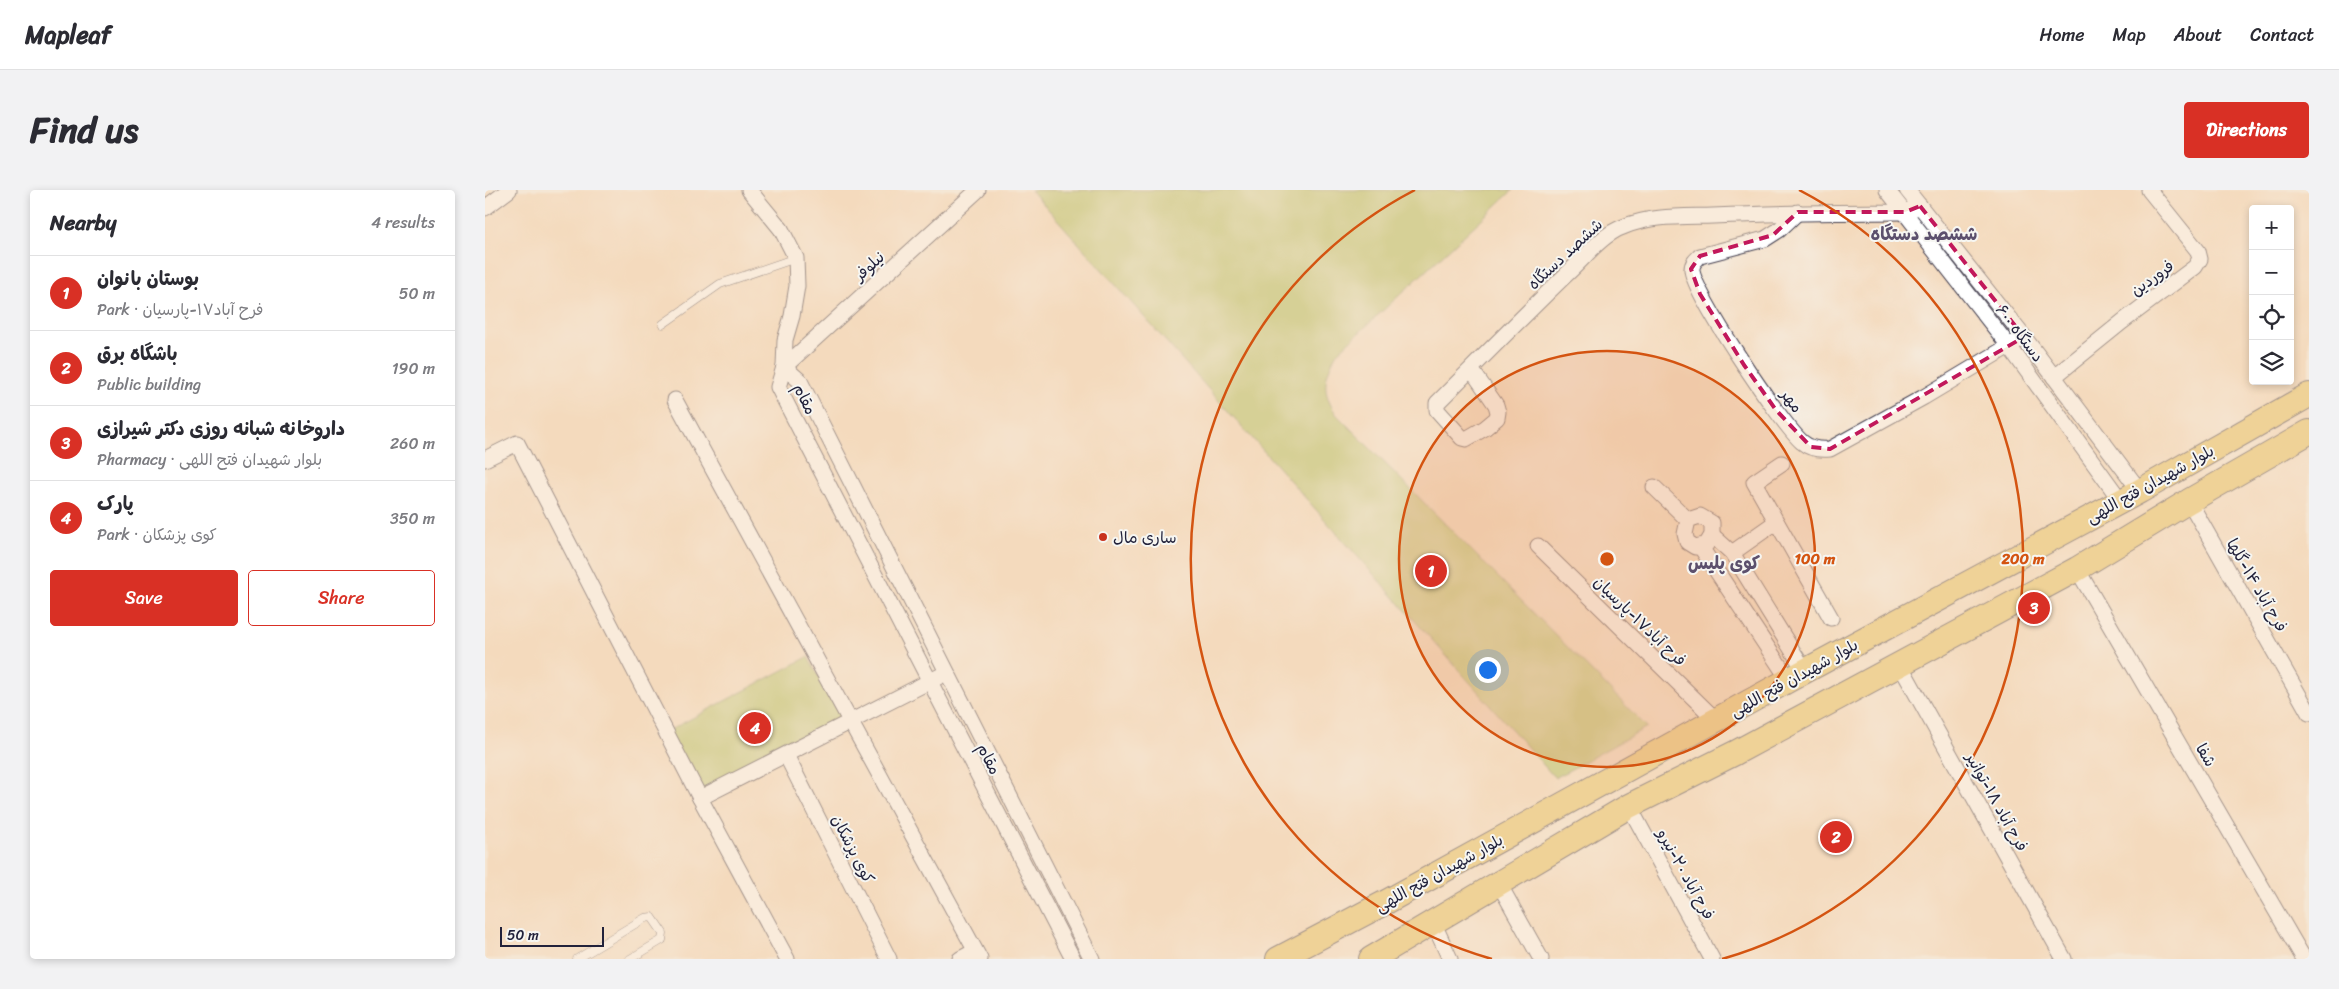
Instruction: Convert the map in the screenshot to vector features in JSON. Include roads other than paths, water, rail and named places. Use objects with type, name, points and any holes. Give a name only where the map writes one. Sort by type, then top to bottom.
[{"type":"main road","name":"بلوار شهیدان فتح اللهی","points":[[1278,959],[1388,901],[1716,720],[2131,496],[2309,395]]},
{"type":"main road","name":"بلوار شهیدان فتح اللهی","points":[[1361,959],[1378,955],[1498,882],[1629,806],[1735,753],[1899,663],[2077,569],[2189,501],[2307,437]]},
{"type":"street","points":[[485,208],[509,190]]},
{"type":"street","points":[[749,190],[781,230],[797,258],[797,286],[792,316],[785,340],[784,367]]},
{"type":"street","name":"نیلوفر","points":[[784,367],[978,190]]},
{"type":"street","name":"۶۰۰ دستگاه","points":[[1887,190],[2009,346],[2131,496]]},
{"type":"street","name":"۶۰۰ دستگاه","points":[[1907,190],[2054,377],[2131,496]]},
{"type":"street","name":"فروردین","points":[[2054,377],[2122,322],[2195,267],[2201,259],[2198,251],[2149,190]]},
{"type":"street","points":[[1905,212],[1920,206]]},
{"type":"street","name":"ششصد دستگاه","points":[[1471,370],[1496,405],[1498,412],[1497,418],[1466,439],[1462,438],[1437,410],[1437,404],[1471,370],[1597,245],[1621,227],[1657,219],[1798,212],[1905,212]]},
{"type":"street","name":"مهر","points":[[1798,212],[1765,239],[1699,256],[1694,261],[1691,269],[1700,294],[1744,365],[1801,441],[1819,450],[1830,449],[2024,337]]},
{"type":"street","name":"مقام","points":[[1073,959],[778,387],[784,367],[799,381],[1092,959]]},
{"type":"street","points":[[675,400],[977,955],[960,959]]},
{"type":"street","points":[[485,459],[517,443],[700,798],[787,959]]},
{"type":"street","points":[[1782,463],[1754,482],[1831,618]]},
{"type":"street","points":[[1654,487],[1688,520]]},
{"type":"street","name":"فرح آباد ۱۴-گلها","points":[[2189,501],[2309,713]]},
{"type":"street","points":[[1700,516],[1712,523],[1712,535],[1706,545],[1695,548],[1687,542],[1685,534],[1688,520],[1700,516]]},
{"type":"street","points":[[1732,553],[1777,522]]},
{"type":"street","points":[[1712,535],[1732,553],[1797,676]]},
{"type":"street","name":"فرح آباد۱۷-پارسیان","points":[[1538,546],[1716,720]]},
{"type":"street","points":[[1700,546],[1797,676]]},
{"type":"street","name":"شفا","points":[[2077,569],[2304,959]]},
{"type":"street","name":"فرح آباد ۱۸-توانیر","points":[[1899,663],[2064,959]]},
{"type":"street","points":[[700,798],[946,672]]},
{"type":"street","name":"کوی پزشکان","points":[[786,755],[889,959]]},
{"type":"street","name":"فرح آباد ۲۰-نیرو","points":[[1629,806],[1713,959]]},
{"type":"street","points":[[1498,882],[1541,959]]},
{"type":"street","points":[[1433,922],[1450,959]]},
{"type":"lane","points":[[663,324],[721,284],[797,258]]},
{"type":"lane","points":[[577,959],[645,918],[652,917],[663,933],[662,940],[630,959]]},
{"type":"place","name":"ساری مال","points":[[1103,537]]},
{"type":"place","name":"بوستان بانوان","points":[[1431,571]]},
{"type":"place","name":"داروخانه شبانه روزی دکتر شیرازی","points":[[2034,608]]},
{"type":"place","name":"پارک","points":[[755,728]]},
{"type":"place","name":"باشگاه برق","points":[[1836,837]]},
{"type":"district","name":"ششصد دستگاه","points":[[1924,234]]},
{"type":"district","name":"کوی پلیس","points":[[1724,563]]}]
